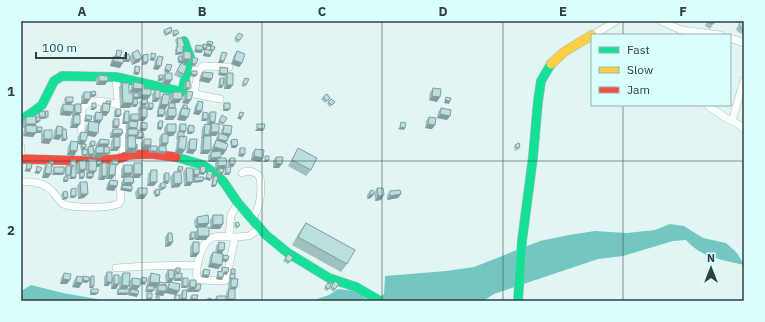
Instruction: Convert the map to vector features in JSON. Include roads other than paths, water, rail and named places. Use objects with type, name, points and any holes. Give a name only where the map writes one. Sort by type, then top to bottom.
[{"type":"street","points":[[594,34],[616,21]]},
{"type":"street","points":[[661,21],[681,30],[712,34]]},
{"type":"street","points":[[518,301],[522,241],[533,157],[538,101],[542,81],[549,66],[564,52],[591,36]]},
{"type":"street","points":[[731,38],[744,43]]},
{"type":"street","points":[[182,92],[190,54],[184,41]]},
{"type":"street","points":[[194,94],[198,71],[202,66],[229,67]]},
{"type":"street","points":[[188,69],[198,71]]},
{"type":"street","points":[[21,120],[40,108],[54,82],[59,77],[116,77],[165,89],[220,99]]},
{"type":"street","points":[[21,182],[34,182],[45,185],[61,202],[71,206],[112,206],[119,203],[122,118],[116,77]]},
{"type":"street","points":[[185,79],[197,81]]},
{"type":"street","points":[[732,121],[744,80]]},
{"type":"street","points":[[81,130],[82,109],[87,104],[102,101],[119,105]]},
{"type":"street","points":[[708,106],[744,129]]},
{"type":"street","points":[[21,147],[21,159],[80,161],[121,158],[143,154],[176,157],[203,166],[223,181],[238,203],[276,244],[310,268],[329,278],[364,291],[378,300]]},
{"type":"street","points":[[242,173],[249,171],[256,173],[260,177],[259,205],[257,213],[252,219]]},
{"type":"street","points":[[238,203],[231,215],[232,237],[226,280],[198,279],[196,276],[197,265],[205,242],[211,238],[232,237],[249,236],[260,228]]},
{"type":"street","points":[[116,268],[197,265]]},
{"type":"water","points":[[670,224],[684,226],[703,238],[726,243],[737,253],[744,265],[705,254],[692,246],[686,240],[673,241],[623,256],[598,259],[494,294],[483,301],[311,301],[329,295],[338,289],[356,291],[367,300],[374,300],[384,294],[385,276],[474,267],[540,241],[569,235],[595,231],[627,233],[655,230]]},
{"type":"water","points":[[31,285],[63,293],[108,301],[21,301],[21,291]]}]
